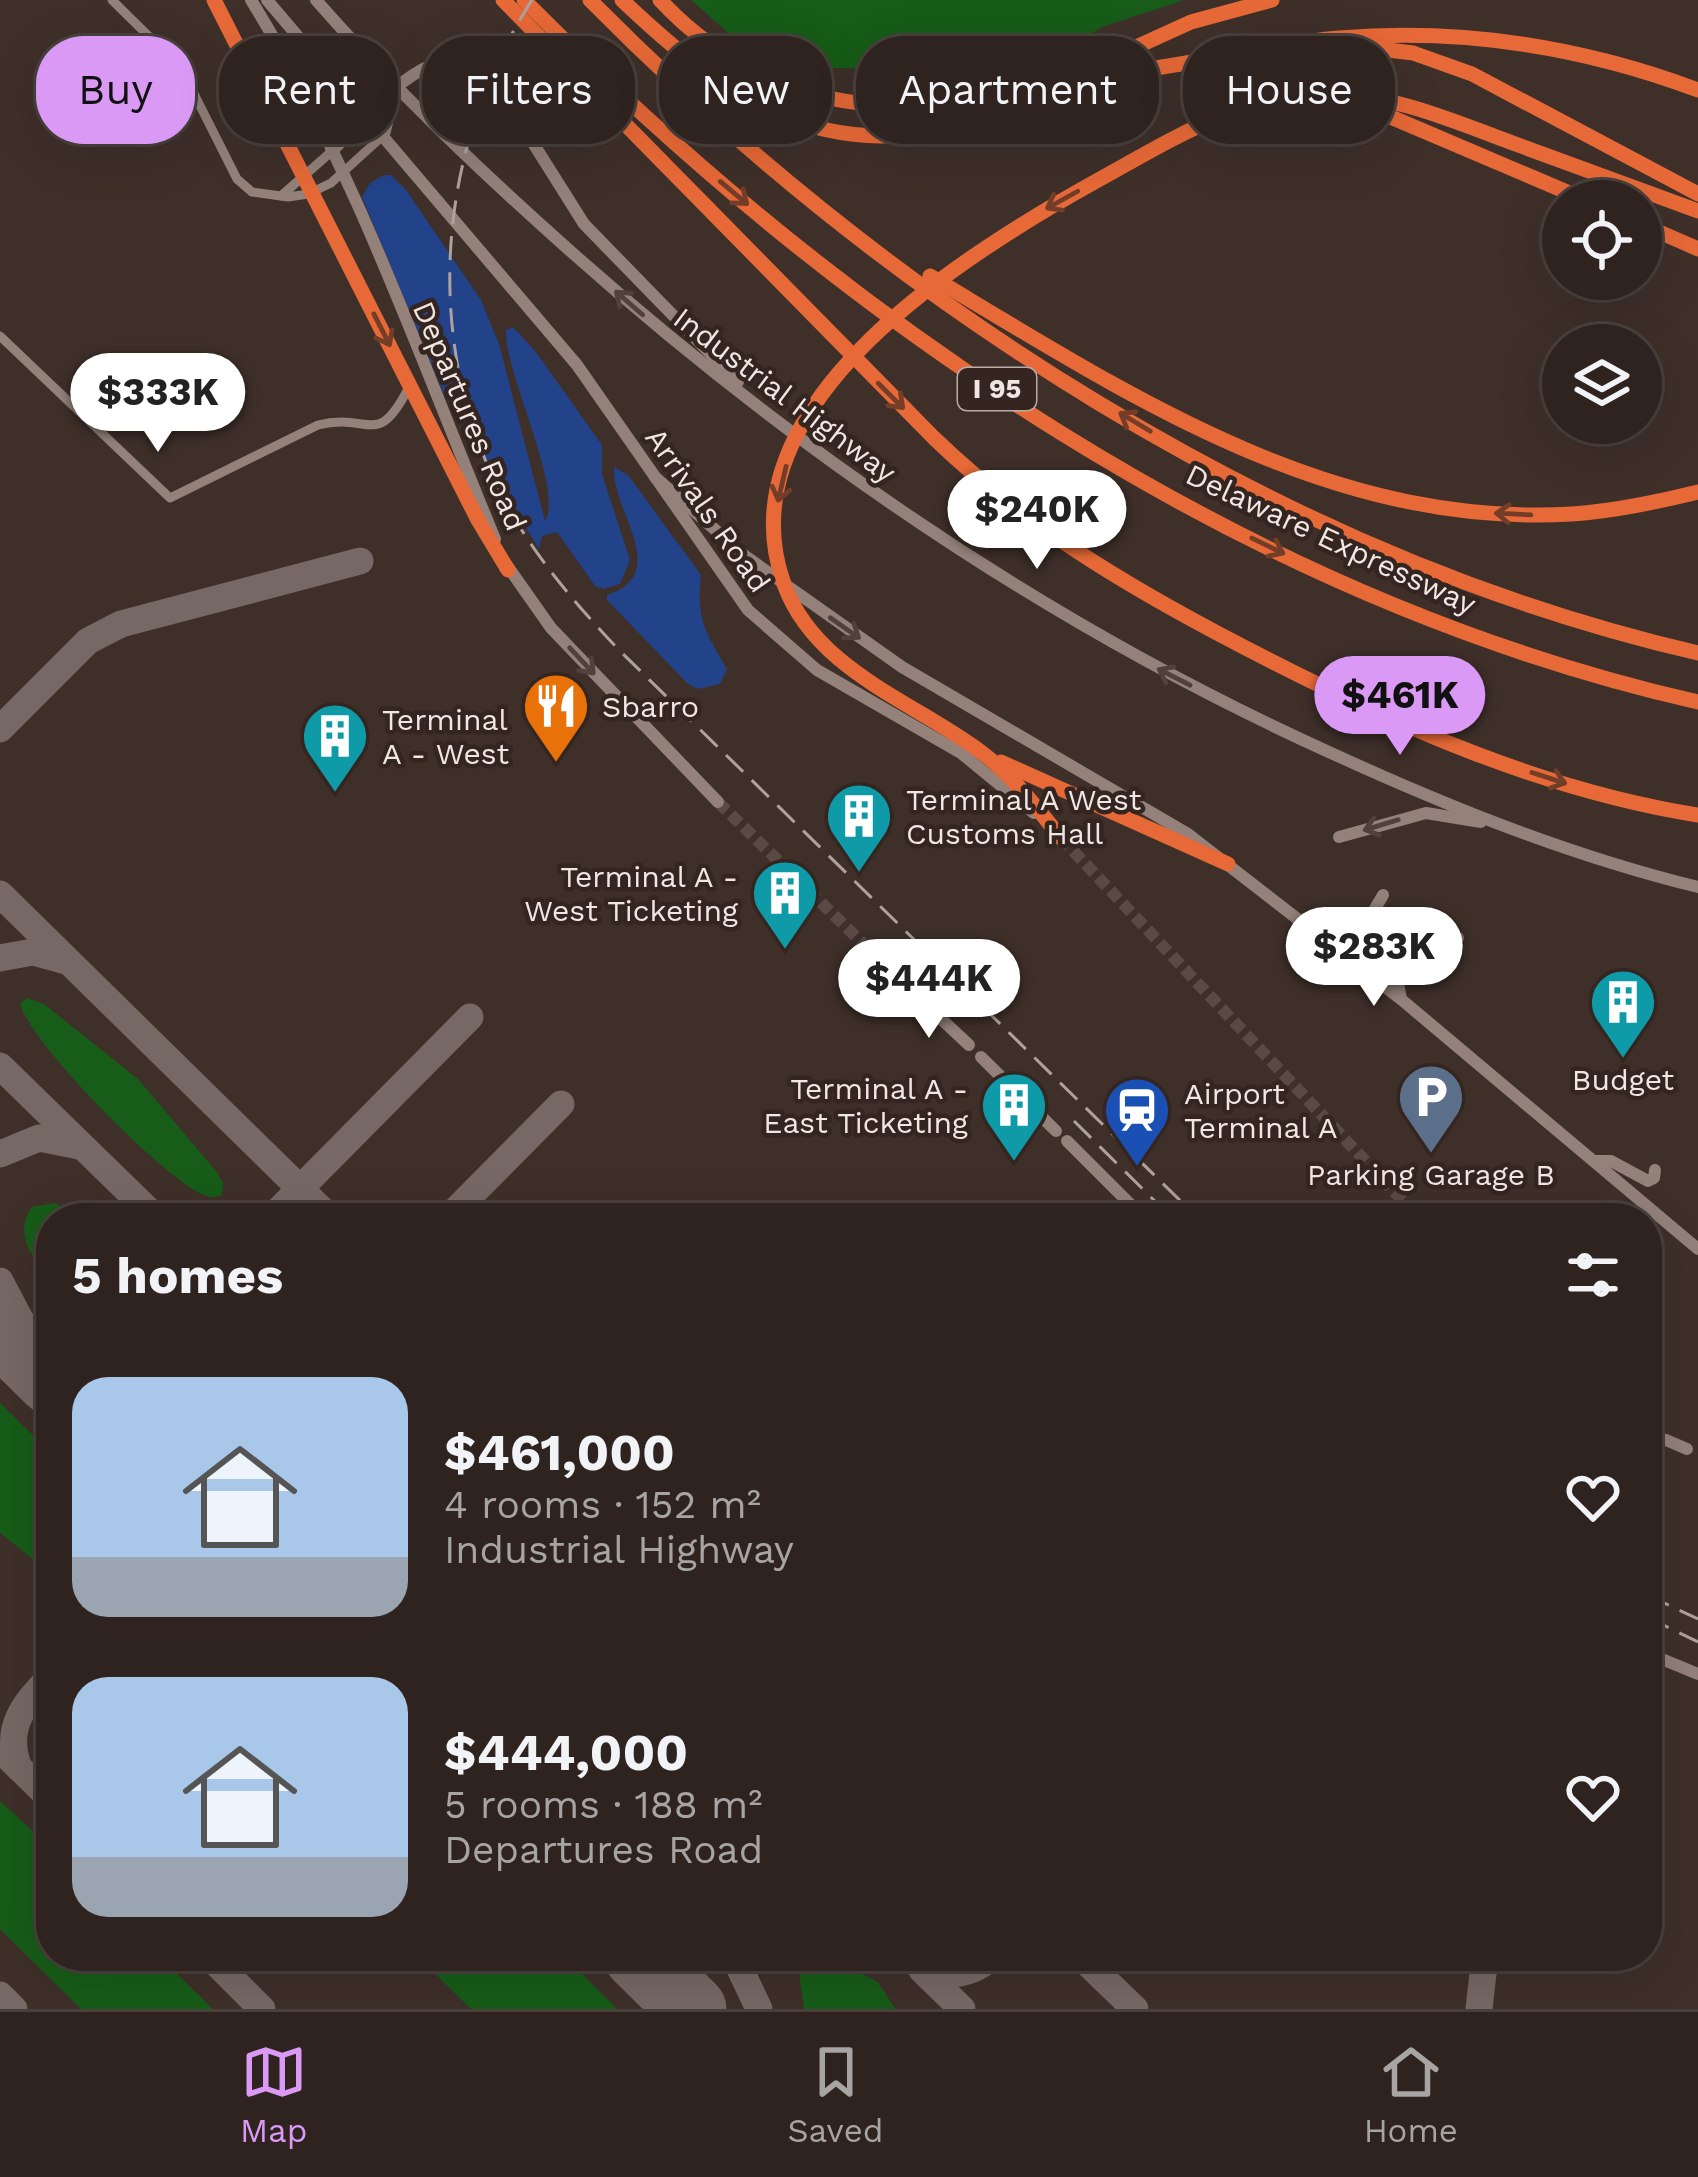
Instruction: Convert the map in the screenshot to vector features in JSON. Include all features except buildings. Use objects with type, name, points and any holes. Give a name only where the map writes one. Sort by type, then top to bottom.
[{"type":"highway","points":[[214,0],[478,520],[508,570]]},
{"type":"highway","points":[[502,0],[947,451],[1049,534],[1239,645],[1408,726],[1582,789],[1698,815]]},
{"type":"highway","name":"Delaware Expressway","points":[[524,0],[638,110],[812,257],[966,368],[1127,470],[1278,551],[1470,635],[1578,671],[1698,702]]},
{"type":"highway","name":"Delaware Expressway","points":[[590,0],[714,118],[846,226],[1063,378],[1270,497],[1466,583],[1545,611],[1698,653]]},
{"type":"highway","points":[[622,0],[708,75],[746,100],[806,125],[886,136],[920,133],[976,118],[1178,26],[1272,0]]},
{"type":"highway","points":[[660,0],[698,36],[744,65],[802,91],[847,101],[932,103],[1183,64]]},
{"type":"highway","points":[[1395,38],[1463,37],[1568,51],[1698,90]]},
{"type":"highway","points":[[1395,52],[1429,57],[1472,74],[1698,194]]},
{"type":"highway","points":[[1228,864],[1169,834],[1054,789],[972,746],[836,656],[800,616],[777,559],[776,509],[789,454],[820,400],[874,338],[932,285],[991,243],[1195,126],[1247,106],[1298,96],[1354,95],[1433,114],[1698,211]]},
{"type":"highway","points":[[1135,160],[1257,110],[1331,104],[1394,118],[1542,181]]},
{"type":"highway","points":[[846,226],[1136,399],[1241,449],[1336,485],[1436,508],[1530,515],[1610,510],[1698,493]]},
{"type":"highway","points":[[1662,233],[1698,249]]},
{"type":"highway","points":[[972,746],[1018,785],[1060,838]]},
{"type":"street","points":[[112,0],[181,68],[241,185],[252,192],[308,194],[342,175],[374,144]]},
{"type":"street","name":"Departures Road","points":[[251,0],[342,175],[508,570],[551,628],[718,802]]},
{"type":"street","points":[[267,0],[297,36]]},
{"type":"street","name":"Industrial Highway","points":[[316,0],[349,36]]},
{"type":"street","points":[[398,88],[435,61],[458,59],[484,70],[584,224],[654,300],[787,428]]},
{"type":"street","name":"Industrial Highway","points":[[398,90],[607,284],[787,428],[965,556],[1126,652],[1298,739],[1506,826],[1698,886]]},
{"type":"street","points":[[280,196],[339,144]]},
{"type":"street","name":"Arrivals Road","points":[[389,144],[577,365],[729,586],[772,633],[838,684],[970,759],[1060,838]]},
{"type":"street","points":[[0,336],[170,497],[319,425],[382,424],[396,413],[410,385]]},
{"type":"street","points":[[655,477],[746,556],[891,660],[1188,834],[1402,1000],[1644,1203]]},
{"type":"street","points":[[1339,837],[1432,812],[1506,826]]},
{"type":"street","points":[[1333,946],[1359,936],[1382,895]]},
{"type":"street","points":[[1402,1000],[1393,968],[1407,933],[1423,927],[1458,938]]},
{"type":"street","points":[[922,1001],[969,1046]]},
{"type":"street","points":[[981,1057],[1129,1203]]},
{"type":"street","points":[[1594,1161],[1611,1161],[1648,1181],[1655,1170]]},
{"type":"street","points":[[1662,1219],[1698,1249]]},
{"type":"street","points":[[1666,1440],[1687,1449]]},
{"type":"street","points":[[1662,1659],[1698,1674]]},
{"type":"green space","points":[[691,0],[1184,0],[1088,36],[856,36],[856,68],[832,68],[832,36],[732,36]]},
{"type":"green space","points":[[27,998],[44,1004],[138,1079],[216,1171],[223,1183],[222,1195],[209,1197],[185,1184],[101,1108],[29,1023],[20,1004]]},
{"type":"green space","points":[[36,1206],[36,1260],[24,1228]]},
{"type":"green space","points":[[0,1403],[36,1438],[36,1561],[0,1533]]},
{"type":"green space","points":[[0,1801],[36,1834],[36,1965],[0,1929]]},
{"type":"green space","points":[[43,1971],[174,1971],[213,2009],[81,2009]]},
{"type":"green space","points":[[432,1971],[579,1971],[617,2009],[471,2009]]},
{"type":"green space","points":[[799,1971],[856,1971],[878,1982],[895,2009],[804,2009]]},
{"type":"water","points":[[391,175],[406,190],[481,300],[499,344],[545,521],[547,483],[506,330],[513,327],[535,351],[602,445],[602,474],[630,560],[620,584],[603,589],[595,586],[557,532],[542,536],[539,549],[444,394],[362,197],[370,183]]},
{"type":"water","points":[[614,467],[628,475],[701,575],[704,624],[727,669],[720,684],[698,689],[688,684],[607,600],[636,572],[637,556]]},
{"type":"taxiway","points":[[0,729],[88,641],[121,624],[360,561]]},
{"type":"taxiway","points":[[0,894],[315,1203]]},
{"type":"taxiway","points":[[0,958],[33,952],[66,961]]},
{"type":"taxiway","points":[[286,1203],[470,1017]]},
{"type":"taxiway","points":[[0,1066],[141,1203]]},
{"type":"taxiway","points":[[463,1203],[561,1104]]},
{"type":"taxiway","points":[[0,1154],[39,1138],[79,1146]]},
{"type":"taxiway","points":[[0,1281],[36,1349]]},
{"type":"taxiway","points":[[19,1768],[15,1729],[36,1693]]},
{"type":"taxiway","points":[[7,1756],[36,1784]]},
{"type":"taxiway","points":[[224,1971],[262,2009]]},
{"type":"taxiway","points":[[741,1971],[759,2009]]},
{"type":"taxiway","points":[[923,1971],[962,2009]]},
{"type":"taxiway","points":[[932,1971],[964,1971]]},
{"type":"taxiway","points":[[1096,1971],[1135,2009]]},
{"type":"taxiway","points":[[1479,2009],[1483,1971]]},
{"type":"taxiway","points":[[0,1995],[14,2009]]},
{"type":"runway","points":[[0,1330],[36,1365]]},
{"type":"runway","points":[[653,1971],[692,2009]]},
{"type":"tunnel","points":[[718,802],[922,1001]]},
{"type":"tunnel","points":[[1061,838],[1405,1203]]},
{"type":"tunnel","points":[[1662,1438],[1666,1440]]},
{"type":"railway","points":[[532,0],[498,61],[473,127],[457,194],[450,263],[453,332],[465,400],[488,466],[521,529],[567,592],[619,650],[1183,1203]]},
{"type":"railway","points":[[1074,1121],[1157,1203]]},
{"type":"railway","points":[[1662,1602],[1698,1619]]},
{"type":"railway","points":[[1662,1624],[1698,1642]]},
{"type":"place","name":"Sbarro","points":[[556,765]]},
{"type":"place","name":"Terminal A - West","points":[[335,795]]},
{"type":"place","name":"Terminal A West Customs Hall","points":[[859,875]]},
{"type":"place","name":"Terminal A - West Ticketing","points":[[785,952]]},
{"type":"place","name":"Budget","points":[[1623,1061]]},
{"type":"place","name":"Parking Garage B","points":[[1431,1156]]},
{"type":"place","name":"Terminal A - East Ticketing","points":[[1014,1164]]},
{"type":"place","name":"Airport Terminal A","points":[[1137,1169]]}]
